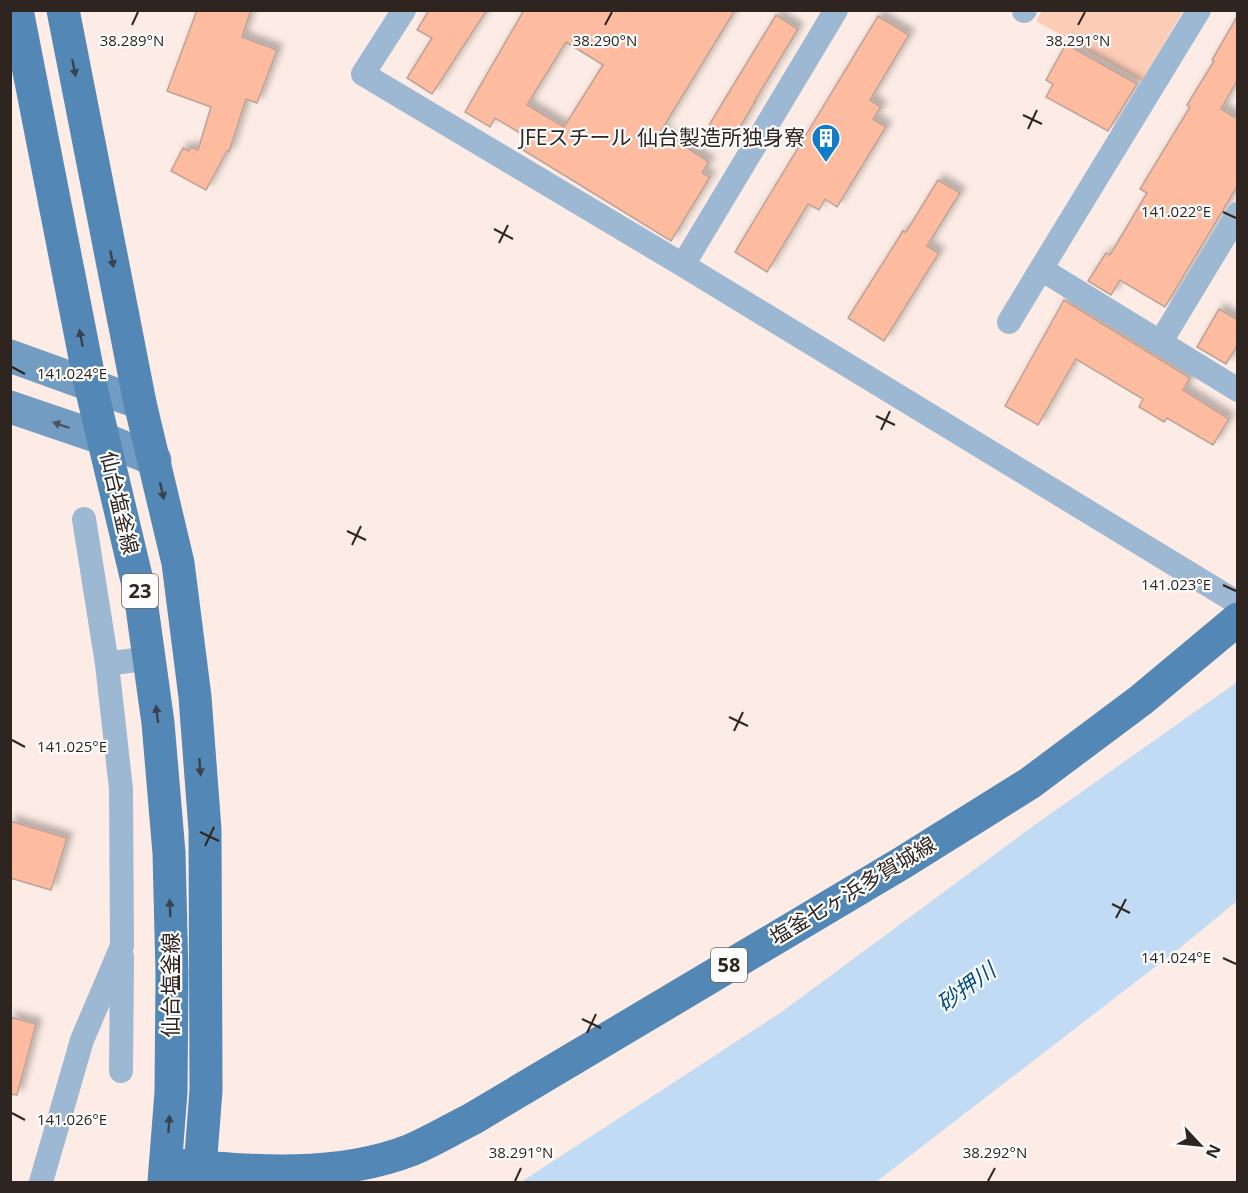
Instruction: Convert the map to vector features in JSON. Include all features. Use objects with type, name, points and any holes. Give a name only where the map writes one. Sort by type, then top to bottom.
[{"type":"main road","name":"仙台塩釜線","points":[[17,10],[90,384],[140,592],[158,723],[169,864],[172,974],[171,1092],[165,1173]]},
{"type":"main road","name":"仙台塩釜線","points":[[63,10],[140,403],[178,563],[195,698],[205,830],[206,1090],[200,1175]]},
{"type":"main road","name":"塩釜七ヶ浜多賀城線","points":[[165,1173],[200,1175],[312,1171],[362,1163],[411,1150],[472,1119],[903,863],[1030,783],[1141,700],[1238,619]]},
{"type":"street","points":[[404,10],[363,74],[683,265],[1238,603]]},
{"type":"street","points":[[683,265],[836,10]]},
{"type":"street","points":[[1009,322],[1199,10]]},
{"type":"street","points":[[1160,343],[1238,214]]},
{"type":"street","points":[[1041,268],[1238,390]]},
{"type":"street","points":[[10,356],[140,403]]},
{"type":"street","points":[[10,407],[104,439],[155,460]]},
{"type":"street","points":[[84,519],[107,664],[121,789],[123,946],[121,1071]]},
{"type":"street","points":[[107,664],[149,658]]},
{"type":"street","points":[[41,1182],[82,1040],[123,946]]},
{"type":"shaded area","points":[[1042,11],[1183,11],[1142,81],[1036,21]]},
{"type":"water","name":"砂押川","points":[[1237,682],[1237,901],[1181,947],[876,1182],[521,1182],[780,1013],[1029,829]]},
{"type":"building","points":[[197,10],[251,10],[242,37],[277,50],[257,103],[246,99],[229,152],[227,151],[206,190],[171,171],[183,148],[189,151],[191,147],[198,150],[211,107],[167,91]]},
{"type":"building","points":[[429,10],[487,10],[432,94],[407,78],[432,38],[417,30]]},
{"type":"building","points":[[524,10],[735,10],[661,131],[709,162],[702,173],[710,177],[671,241],[523,150],[530,139],[495,118],[490,127],[465,112]],"holes":[[[566,42],[603,65],[564,127],[527,105]]]},
{"type":"building","points":[[776,15],[798,29],[733,139],[709,125]]},
{"type":"building","points":[[1238,15],[1238,79],[1221,109],[1238,119],[1238,185],[1165,307],[1120,280],[1111,295],[1088,281],[1106,253],[1110,255],[1147,193],[1140,189],[1190,107],[1187,105]]},
{"type":"building","name":"JFEスチール 仙台製造所独身寮","points":[[878,16],[909,35],[870,100],[881,107],[873,119],[886,127],[837,207],[825,199],[819,210],[808,204],[767,272],[735,252]]},
{"type":"building","points":[[1066,44],[1137,84],[1108,131],[1046,97],[1053,84],[1046,80]]},
{"type":"building","points":[[938,180],[960,193],[927,246],[939,253],[884,341],[848,318]]},
{"type":"building","points":[[1064,300],[1190,378],[1183,390],[1229,419],[1213,445],[1167,418],[1164,422],[1139,407],[1143,399],[1076,359],[1038,425],[1005,406]]},
{"type":"building","points":[[1219,309],[1238,320],[1238,344],[1226,364],[1197,347]]},
{"type":"building","points":[[10,821],[67,838],[51,890],[10,878]]},
{"type":"building","points":[[10,1017],[36,1024],[17,1095],[10,1094]]},
{"type":"place","name":"JFEスチール 仙台製造所独身寮","points":[[826,164]]}]
